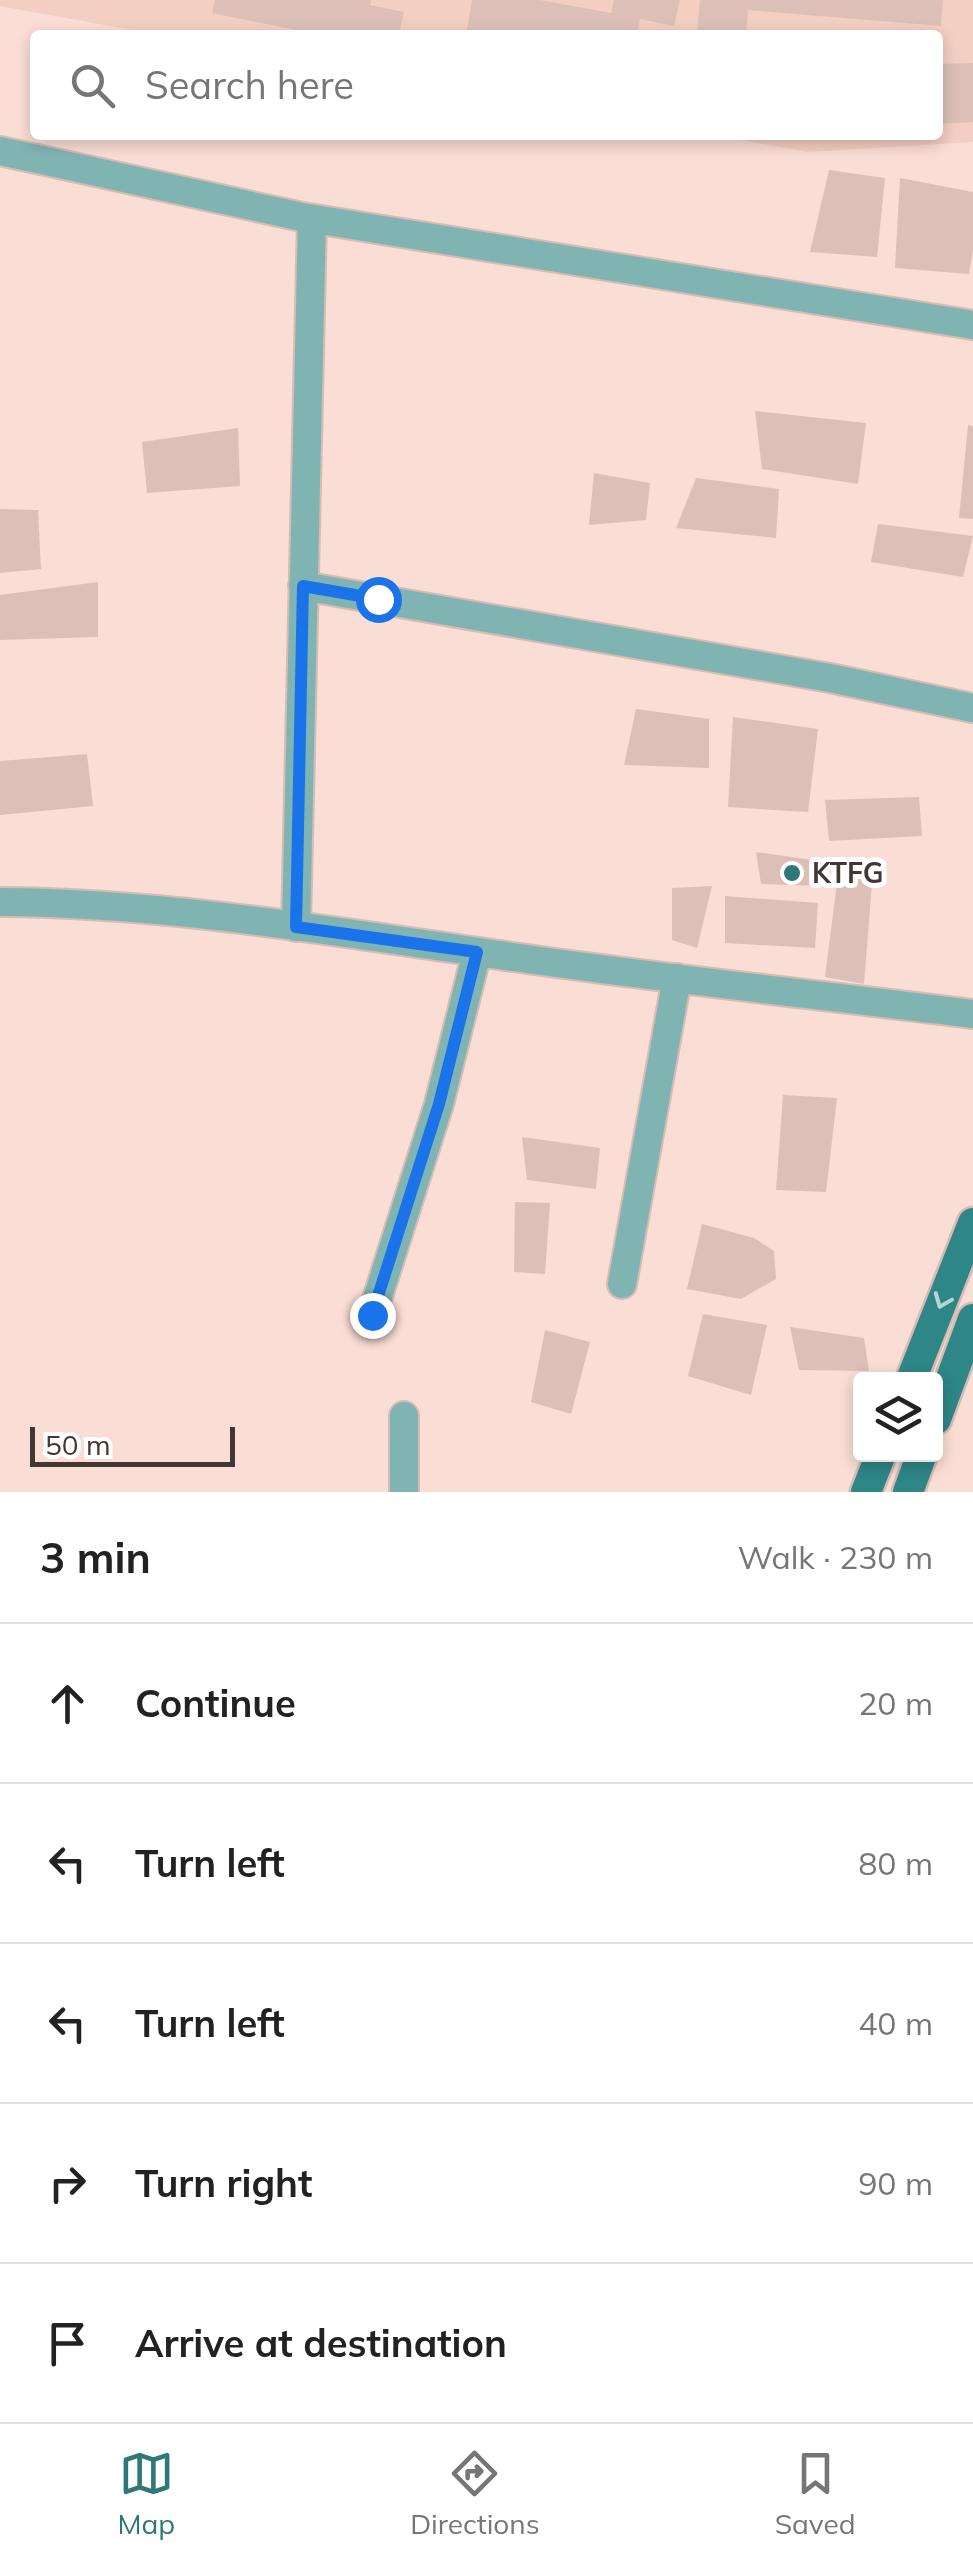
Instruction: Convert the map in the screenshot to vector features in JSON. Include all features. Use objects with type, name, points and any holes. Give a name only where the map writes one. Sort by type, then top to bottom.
[{"type":"main road","points":[[914,1372],[973,1223]]},
{"type":"main road","points":[[943,1399],[973,1319]]},
{"type":"main road","points":[[866,1492],[878,1462]]},
{"type":"main road","points":[[908,1492],[919,1462]]},
{"type":"street","points":[[0,151],[312,218],[973,325]]},
{"type":"street","points":[[296,927],[312,218]]},
{"type":"street","points":[[303,586],[830,678],[973,708]]},
{"type":"street","points":[[0,902],[105,904],[973,1014]]},
{"type":"street","points":[[372,1315],[439,1104],[477,952]]},
{"type":"street","points":[[622,1284],[678,978]]},
{"type":"street","points":[[404,1416],[404,1492]]},
{"type":"shaded area","points":[[0,0],[973,0],[973,142],[808,152],[742,140],[943,140],[943,30],[132,30],[0,6]]},
{"type":"building","points":[[215,0],[371,0],[370,5],[404,12],[400,30],[296,30],[212,13]]},
{"type":"building","points":[[472,0],[540,0],[611,13],[614,0],[680,0],[674,26],[640,19],[638,30],[467,30]]},
{"type":"building","points":[[700,0],[943,0],[941,26],[748,10],[746,30],[697,30]]},
{"type":"building","points":[[973,63],[973,122],[943,124],[943,64]]},
{"type":"building","points":[[829,170],[885,178],[877,257],[810,252]]},
{"type":"building","points":[[900,178],[973,192],[969,274],[895,268]]},
{"type":"building","points":[[755,411],[866,423],[858,484],[762,469]]},
{"type":"building","points":[[968,425],[973,426],[973,519],[959,518]]},
{"type":"building","points":[[238,428],[240,486],[147,493],[142,442]]},
{"type":"building","points":[[594,473],[650,483],[646,520],[589,525]]},
{"type":"building","points":[[696,478],[779,489],[776,538],[676,528]]},
{"type":"building","points":[[0,509],[38,510],[41,569],[0,573]]},
{"type":"building","points":[[878,524],[973,536],[963,577],[871,562]]},
{"type":"building","points":[[98,582],[98,637],[0,640],[0,595]]},
{"type":"building","points":[[636,709],[709,719],[709,768],[624,765]]},
{"type":"building","points":[[733,717],[818,729],[808,812],[728,807]]},
{"type":"building","points":[[87,754],[93,806],[0,815],[0,761]]},
{"type":"building","points":[[919,797],[922,836],[829,841],[825,800]]},
{"type":"building","name":"KTFG","points":[[756,852],[826,862],[822,886],[761,884]]},
{"type":"building","points":[[839,867],[873,871],[864,984],[825,977]]},
{"type":"building","points":[[712,886],[697,948],[672,940],[672,888]]},
{"type":"building","points":[[725,896],[818,903],[815,948],[725,943]]},
{"type":"building","points":[[783,1095],[837,1098],[826,1192],[776,1190]]},
{"type":"building","points":[[522,1137],[600,1148],[596,1189],[527,1180]]},
{"type":"building","points":[[515,1202],[550,1203],[545,1274],[514,1272]]},
{"type":"building","points":[[702,1224],[754,1238],[774,1251],[776,1279],[741,1299],[687,1289]]},
{"type":"building","points":[[703,1314],[767,1325],[751,1395],[688,1376]]},
{"type":"building","points":[[790,1327],[864,1338],[869,1371],[799,1370]]},
{"type":"building","points":[[545,1330],[590,1342],[571,1414],[531,1402]]},
{"type":"place","name":"KTFG","points":[[792,873]]},
{"type":"route","points":[[372,1315],[439,1104],[477,952],[296,927],[303,586],[378,599]]}]
